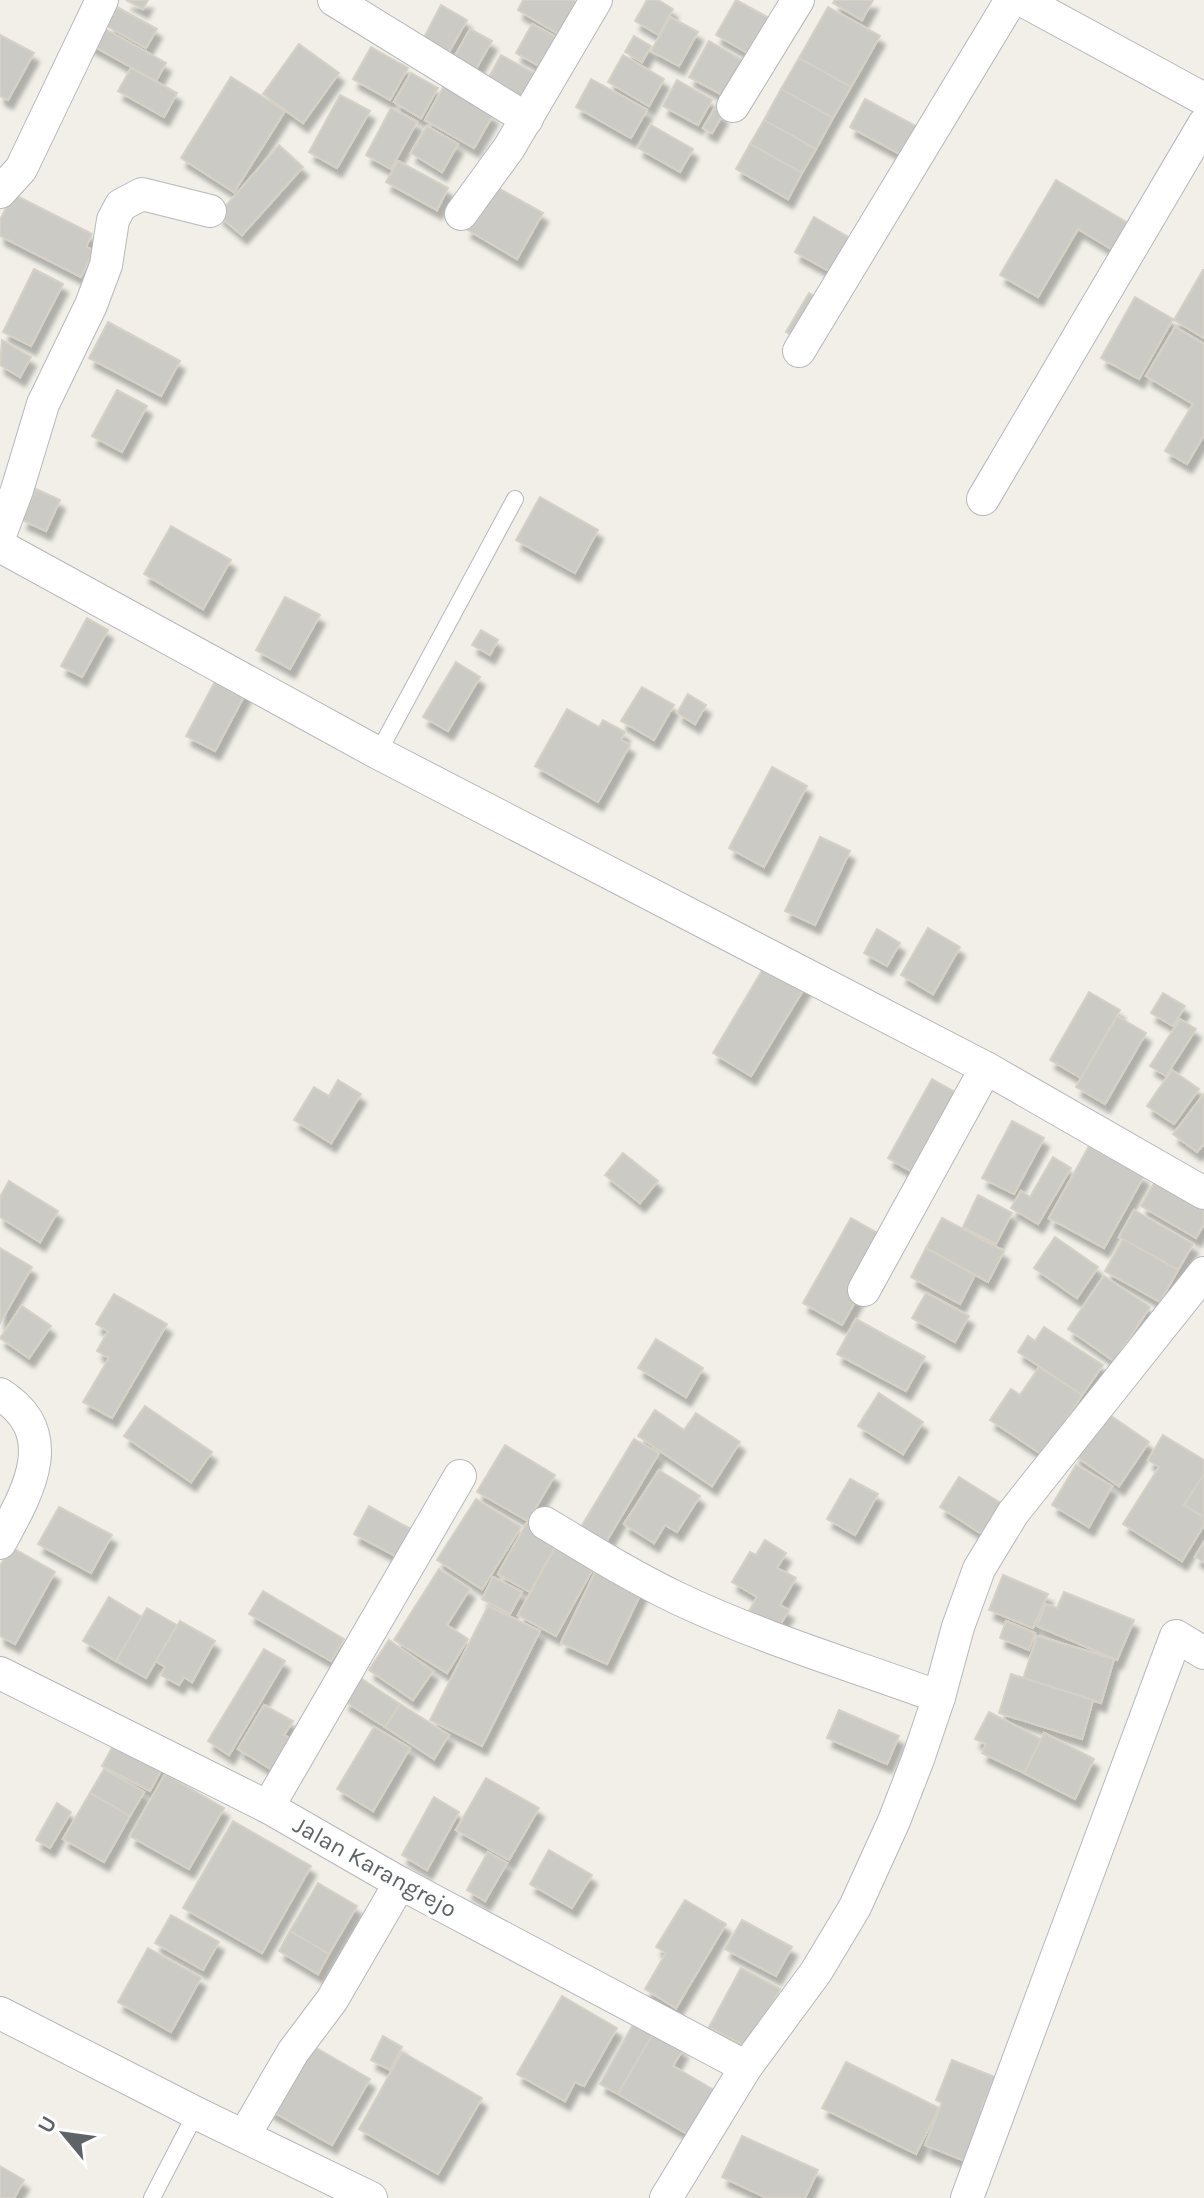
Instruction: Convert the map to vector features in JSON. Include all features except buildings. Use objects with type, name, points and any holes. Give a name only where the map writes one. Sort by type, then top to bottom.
[{"type":"street","points":[[0,192],[21,169],[102,0]]},
{"type":"street","points":[[334,0],[527,119]]},
{"type":"street","points":[[461,214],[495,170],[596,0]]},
{"type":"street","points":[[733,106],[798,0]]},
{"type":"street","points":[[799,351],[1011,0]]},
{"type":"street","points":[[1022,0],[1204,99]]},
{"type":"street","points":[[983,499],[1204,124]]},
{"type":"street","points":[[0,535],[43,404],[91,305],[106,265],[113,220],[121,205],[142,194],[210,211]]},
{"type":"street","points":[[0,546],[378,753],[986,1068],[1204,1193]]},
{"type":"street","points":[[864,1290],[986,1068]]},
{"type":"street","points":[[666,2198],[746,2067],[816,1972],[855,1907],[894,1821],[939,1697],[958,1627],[979,1569],[1013,1513],[1204,1273]]},
{"type":"street","points":[[0,1394],[11,1401],[30,1423],[36,1450],[33,1472],[22,1503],[0,1543]]},
{"type":"street","points":[[268,1807],[460,1476]]},
{"type":"street","points":[[545,1523],[632,1576],[679,1599],[939,1697]]},
{"type":"street","points":[[967,2198],[1176,1636],[1204,1653]]},
{"type":"street","name":"Jalan Karangrejo","points":[[0,1673],[268,1807],[400,1883],[746,2067]]},
{"type":"street","points":[[244,2136],[293,2052],[332,2000],[400,1883]]},
{"type":"street","points":[[0,2013],[371,2198]]},
{"type":"lane","points":[[378,753],[515,499]]},
{"type":"lane","points":[[152,2198],[196,2113]]}]
